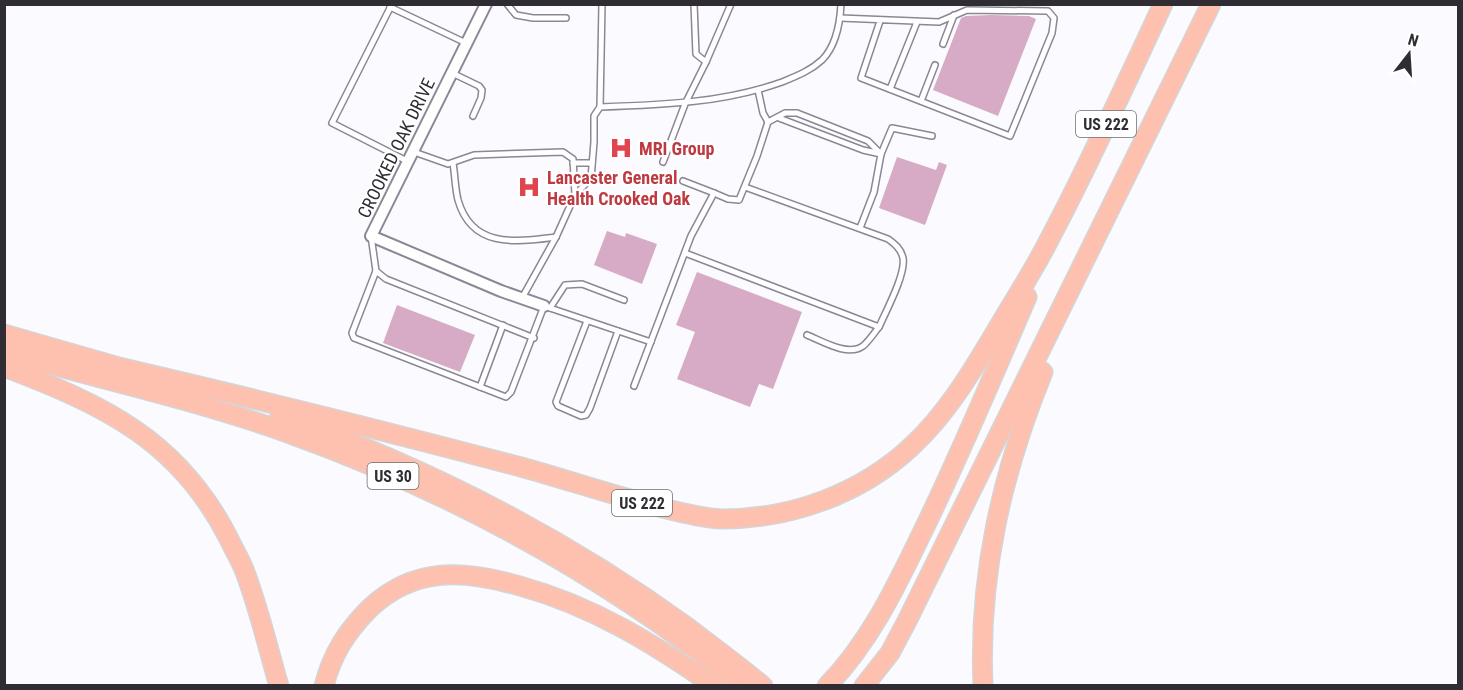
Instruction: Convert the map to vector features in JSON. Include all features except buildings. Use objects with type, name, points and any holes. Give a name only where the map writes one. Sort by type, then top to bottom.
[{"type":"highway","name":"US 222","points":[[123,368],[316,414],[513,465],[689,515],[718,519],[765,516],[809,505],[869,480],[915,444],[949,405],[1048,242],[1163,4]]},
{"type":"highway","name":"US 222","points":[[864,686],[890,653],[907,621],[1211,4]]},
{"type":"highway","points":[[983,686],[984,594],[993,533],[1009,465],[1046,365],[1175,80]]},
{"type":"highway","points":[[831,682],[855,652],[889,600],[920,538],[966,440],[1048,242]]},
{"type":"highway","name":"US 30","points":[[4,334],[264,409],[384,455],[469,494],[560,543],[604,570],[674,618],[763,686]]},
{"type":"highway","name":"US 30","points":[[4,352],[249,420],[327,448],[437,495],[567,565],[664,627],[743,686]]},
{"type":"highway","points":[[4,367],[81,398],[129,425],[162,452],[200,490],[212,507],[245,571],[279,686]]},
{"type":"highway","points":[[324,686],[337,647],[361,617],[374,605],[407,584],[427,577],[458,574],[487,577],[549,594],[584,608],[617,624],[666,653],[714,686]]},
{"type":"street","name":"CROOKED OAK DRIVE","points":[[486,4],[371,236],[440,266],[547,307]]},
{"type":"lane","points":[[507,4],[516,15],[532,18],[566,18]]},
{"type":"lane","points":[[522,298],[556,237],[575,195],[591,178],[594,116],[600,107],[602,4]]},
{"type":"lane","points":[[694,4],[696,54],[706,62]]},
{"type":"lane","points":[[663,162],[685,104],[731,4]]},
{"type":"lane","points":[[600,107],[685,104],[758,90],[808,71],[823,58],[835,38],[841,4]]},
{"type":"lane","points":[[466,44],[391,6],[332,123],[410,156],[448,164],[474,154],[563,152],[573,159],[575,195]]},
{"type":"lane","points":[[840,18],[939,22],[967,10],[1048,11],[1054,18],[1052,33],[1010,136],[861,78],[880,21]]},
{"type":"lane","points":[[943,44],[954,15]]},
{"type":"lane","points":[[890,89],[917,22]]},
{"type":"lane","points":[[921,101],[935,65]]},
{"type":"lane","points":[[452,73],[479,86],[482,90],[473,116]]},
{"type":"lane","points":[[683,181],[728,199],[739,200],[768,122],[758,90]]},
{"type":"lane","points":[[768,122],[785,113],[808,116],[868,141],[881,153]]},
{"type":"lane","points":[[778,118],[863,150],[881,153]]},
{"type":"lane","points":[[860,228],[874,192],[881,153],[892,128],[932,136]]},
{"type":"lane","points":[[453,163],[458,201],[470,223],[485,237],[519,242],[556,237]]},
{"type":"lane","points":[[573,163],[592,163]]},
{"type":"lane","points":[[745,187],[888,239],[898,247],[903,257],[903,268],[879,327],[862,347],[839,348],[807,335]]},
{"type":"lane","points":[[634,386],[685,253],[714,193]]},
{"type":"lane","points":[[371,236],[376,271],[352,333],[354,338],[506,397],[511,392],[547,307],[564,285],[582,284],[624,300]]},
{"type":"lane","points":[[685,253],[879,327]]},
{"type":"lane","points":[[376,271],[386,279],[534,338]]},
{"type":"lane","points":[[547,307],[651,342]]},
{"type":"lane","points":[[587,321],[556,402],[558,406],[581,416],[586,415],[591,408],[618,331]]},
{"type":"lane","points":[[480,387],[503,325]]},
{"type":"place","name":"MRI Group","points":[[621,148]]},
{"type":"place","name":"Lancaster General Health Crooked Oak","points":[[529,187]]}]
